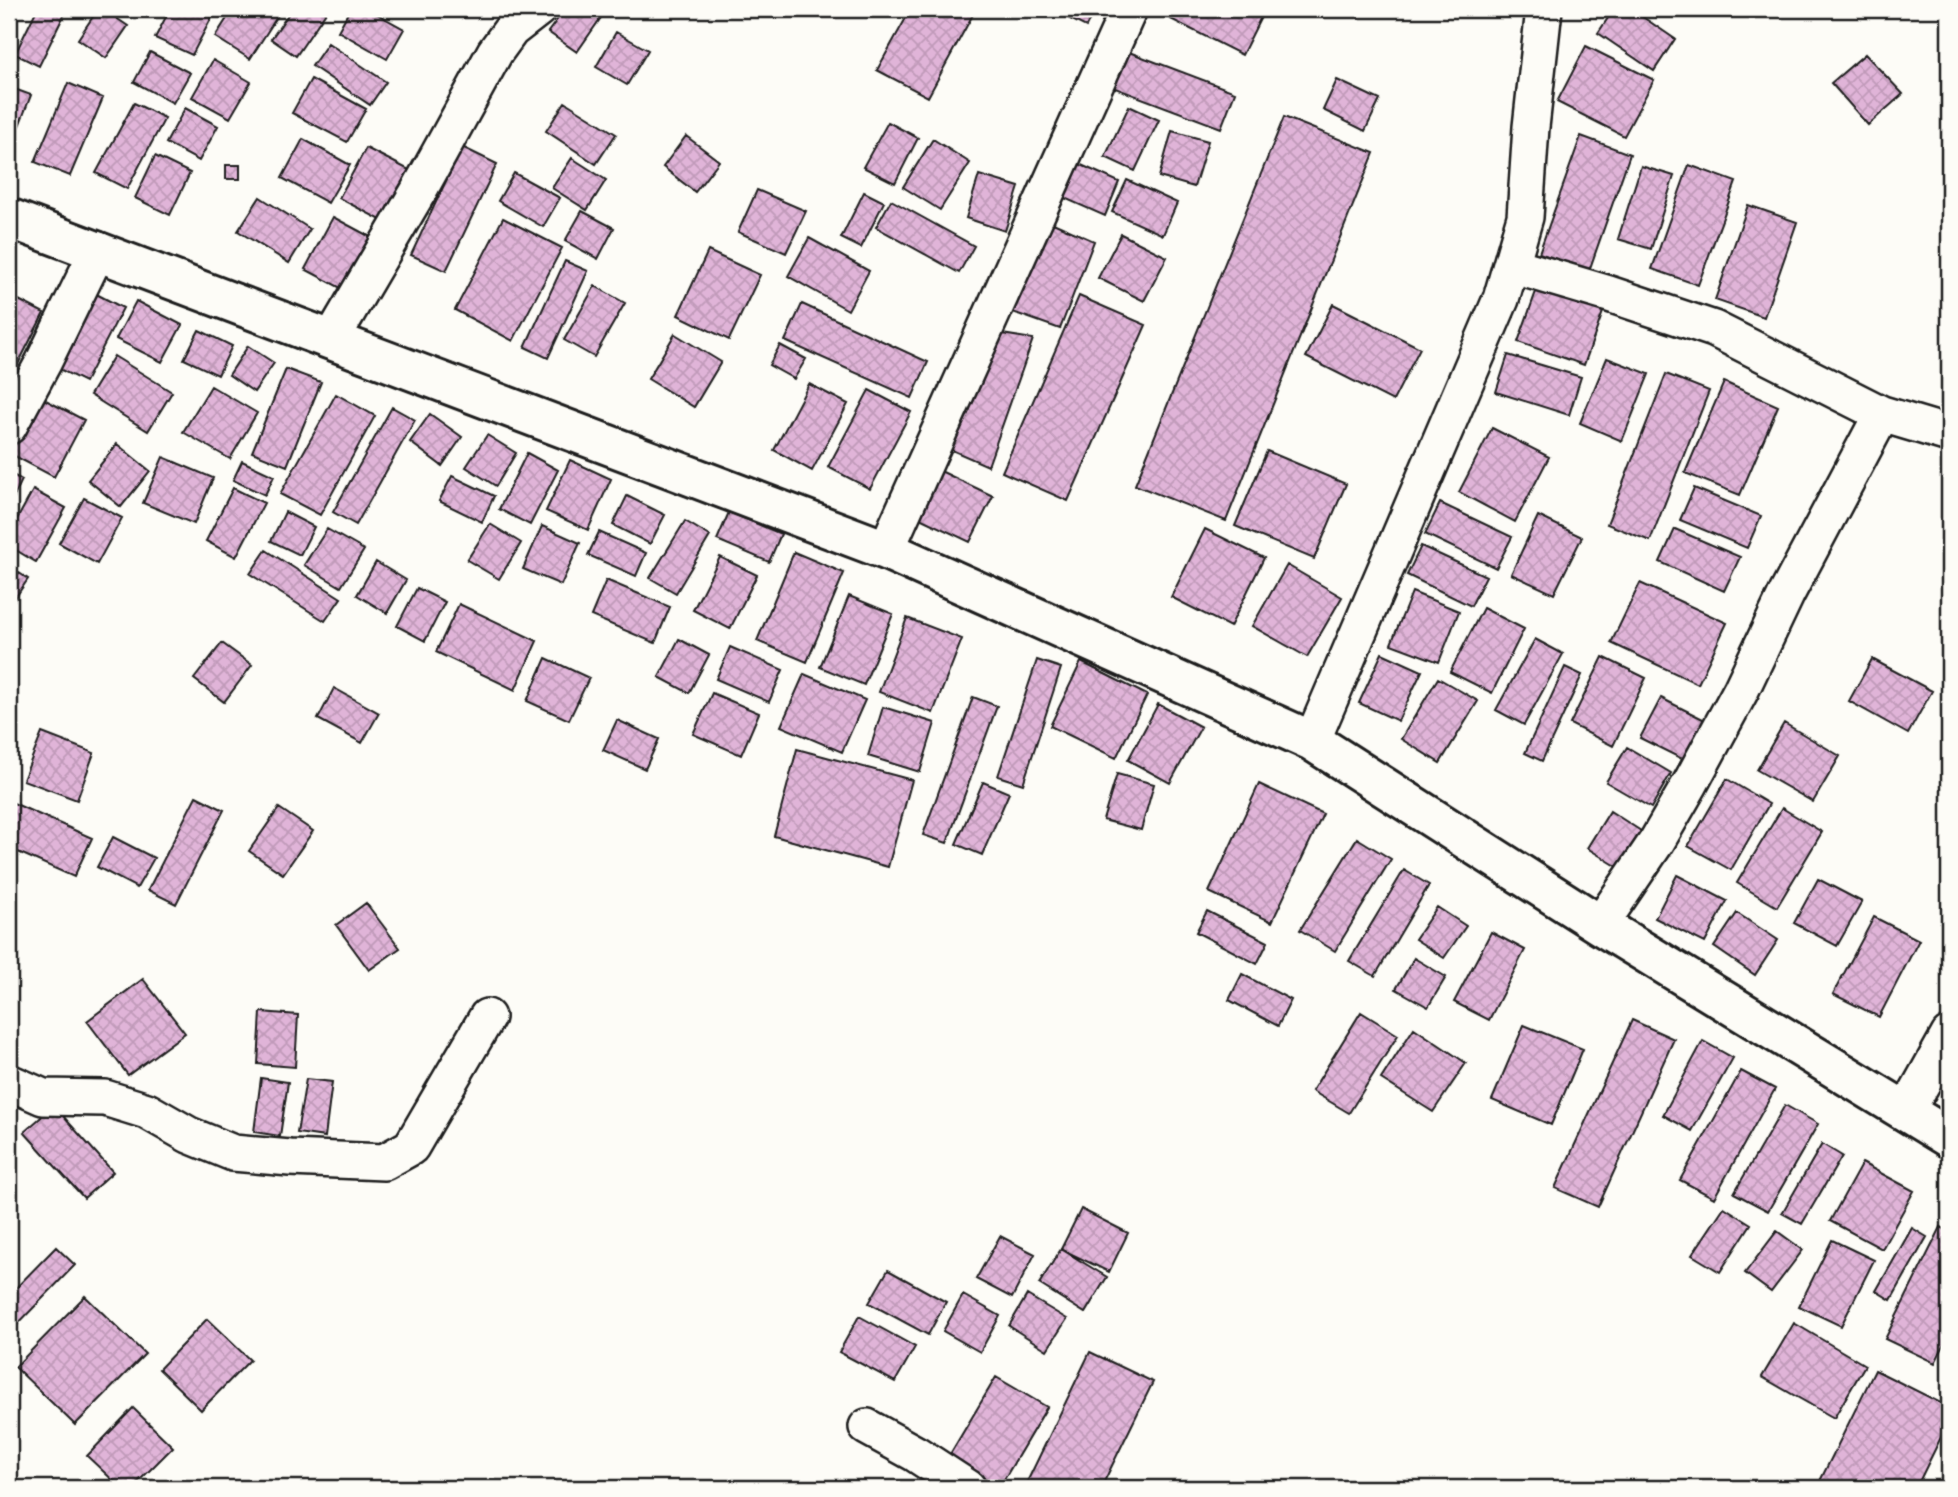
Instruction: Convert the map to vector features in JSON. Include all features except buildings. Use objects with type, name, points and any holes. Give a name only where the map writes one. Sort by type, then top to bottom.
[{"type":"main road","points":[[9,218],[886,550],[1312,741],[1600,925],[1949,1138]]},
{"type":"street","points":[[331,340],[418,192],[495,52],[511,30],[538,9]]},
{"type":"street","points":[[886,550],[1129,9]]},
{"type":"street","points":[[1312,741],[1501,299],[1525,216],[1531,127],[1544,9]]},
{"type":"street","points":[[9,426],[43,363],[97,250]]},
{"type":"street","points":[[1511,265],[1714,329],[1882,414],[1949,434]]},
{"type":"street","points":[[1600,925],[1657,841],[1696,772],[1741,690],[1787,593],[1882,414]]},
{"type":"street","points":[[9,1082],[43,1097],[104,1098],[147,1111],[189,1135],[233,1153],[384,1162],[411,1147],[486,1017]]},
{"type":"street","points":[[1906,1112],[1949,1035]]},
{"type":"street","points":[[867,1427],[916,1454],[968,1488]]}]
